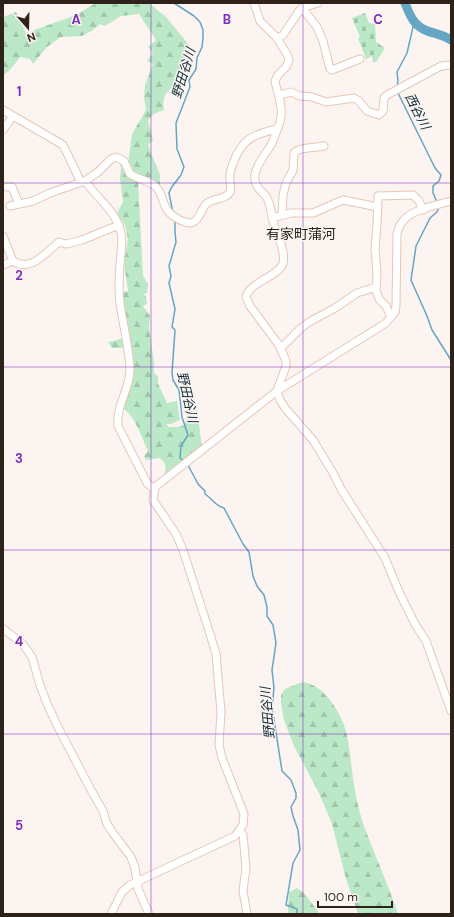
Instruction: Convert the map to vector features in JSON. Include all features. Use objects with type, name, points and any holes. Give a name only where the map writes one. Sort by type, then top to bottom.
[{"type":"street","points":[[254,3],[260,21],[277,38],[287,52],[289,60],[286,67],[276,78],[276,84],[280,95],[281,117],[272,143],[258,165],[255,174],[256,185],[268,199],[272,218],[281,246],[283,262],[279,269],[249,290],[246,297],[250,306],[281,348],[286,361],[286,366],[277,391],[280,400],[285,408],[313,440],[334,473],[341,489],[385,558],[406,606],[426,641],[451,711]]},
{"type":"street","points":[[277,38],[283,35],[302,8],[318,3]]},
{"type":"street","points":[[302,8],[317,27],[323,41],[330,70],[360,59]]},
{"type":"street","points":[[280,95],[291,92],[300,96],[312,97],[326,102],[354,98],[359,101],[367,111],[379,114],[383,112],[384,98],[387,95],[397,91],[441,66],[451,65]]},
{"type":"street","points":[[3,110],[63,145],[83,181],[114,215],[119,225],[122,239],[119,280],[120,302],[130,370],[126,390],[119,407],[117,417],[118,426],[147,482],[154,489]]},
{"type":"street","points":[[3,130],[13,116]]},
{"type":"street","points":[[10,206],[32,201],[83,181],[98,172],[111,159],[118,158],[124,161],[130,174],[149,182],[158,190],[166,208],[175,216],[185,222],[195,220],[198,219],[207,203],[214,199],[228,195],[230,191],[230,170],[241,146],[252,136],[276,129]]},
{"type":"street","points":[[282,215],[283,195],[286,183],[293,170],[294,153],[301,148],[308,149],[324,146]]},
{"type":"street","points":[[7,186],[12,187],[14,190],[19,204]]},
{"type":"street","points":[[391,317],[386,306],[377,295],[376,286],[378,196],[408,194],[416,197],[423,210]]},
{"type":"street","points":[[272,218],[291,213],[313,213],[343,200],[378,207]]},
{"type":"street","points":[[111,914],[122,892],[130,885],[228,840],[240,831],[245,820],[244,814],[225,769],[220,745],[221,712],[216,654],[183,550],[176,534],[155,502],[153,496],[156,484],[277,391],[378,330],[391,317],[396,306],[397,234],[403,221],[414,213],[451,201]]},
{"type":"street","points":[[3,236],[13,261],[20,265],[29,264],[38,260],[58,242],[66,244],[82,240],[119,225]]},
{"type":"street","points":[[3,265],[13,261]]},
{"type":"street","points":[[281,348],[309,322],[335,308],[357,293],[376,286]]},
{"type":"street","points":[[3,629],[22,643],[32,657],[48,706],[103,811],[107,824],[131,857],[135,868],[136,881],[142,900],[149,914]]},
{"type":"street","points":[[240,831],[243,835],[246,868],[243,891],[247,914]]},
{"type":"green space","points":[[96,3],[149,3],[166,17],[191,49],[184,60],[189,65],[186,74],[164,97],[164,110],[155,114],[148,120],[153,140],[148,145],[160,175],[160,186],[151,179],[140,175],[138,181],[143,276],[148,284],[147,293],[143,294],[146,296],[147,304],[143,306],[150,316],[149,328],[154,362],[154,373],[158,377],[158,384],[167,403],[177,401],[180,420],[171,424],[166,424],[169,427],[185,425],[186,418],[190,416],[196,404],[202,446],[164,474],[165,465],[160,458],[146,460],[144,456],[148,451],[137,426],[130,415],[121,408],[129,389],[130,348],[112,348],[108,342],[118,340],[128,335],[121,293],[128,291],[124,264],[128,239],[125,225],[117,213],[123,202],[120,178],[121,168],[118,159],[128,164],[132,134],[146,110],[144,97],[145,85],[153,64],[147,61],[153,53],[148,47],[156,40],[139,14],[121,16],[105,26],[100,24],[82,36],[61,37],[47,47],[33,64],[30,59],[20,57],[9,71],[3,75],[3,17],[16,12],[26,33],[76,15]]},
{"type":"green space","points":[[365,13],[369,23],[375,24],[376,42],[385,48],[376,62],[373,62],[372,56],[366,59],[358,38],[360,37],[352,18]]},
{"type":"green space","points":[[302,682],[309,683],[316,687],[328,698],[338,711],[344,725],[358,806],[368,837],[398,914],[358,914],[346,879],[332,824],[319,793],[294,746],[284,720],[281,695],[285,689]]},
{"type":"green space","points":[[297,888],[304,893],[320,914],[289,914],[289,892]]},
{"type":"waterway","name":"野田谷川","points":[[173,213],[169,193],[181,175],[184,167],[177,149],[176,123],[190,87],[189,80],[196,69],[197,58],[202,47],[203,38],[203,30],[200,22],[194,16],[174,3]]},
{"type":"waterway","points":[[405,3],[412,18],[418,26],[451,40]]},
{"type":"waterway","name":"西谷川","points":[[397,87],[397,72],[407,53],[414,23]]},
{"type":"waterway","name":"西谷川","points":[[397,91],[435,168],[441,175],[439,181],[433,186],[433,193],[437,202]]},
{"type":"waterway","name":"西谷川","points":[[439,207],[437,212],[430,218],[416,246],[411,280],[432,330],[451,360]]},
{"type":"waterway","name":"野田谷川","points":[[175,220],[176,242],[169,266],[171,276],[169,283],[175,309],[172,327],[175,330],[172,373],[173,380],[179,390],[182,417],[188,435],[181,446],[180,458],[184,461]]},
{"type":"waterway","name":"野田谷川","points":[[188,465],[198,484],[205,491],[205,494],[224,508],[243,544],[249,552],[253,576],[257,586],[264,595],[267,607],[267,616],[273,625],[276,643],[272,670],[274,688],[272,707],[282,771],[291,780],[296,793],[296,798],[291,807],[298,830],[300,850],[293,863],[286,905],[297,909],[297,914]]},
{"type":"district","name":"有家町蒲河","points":[[301,234]]}]
